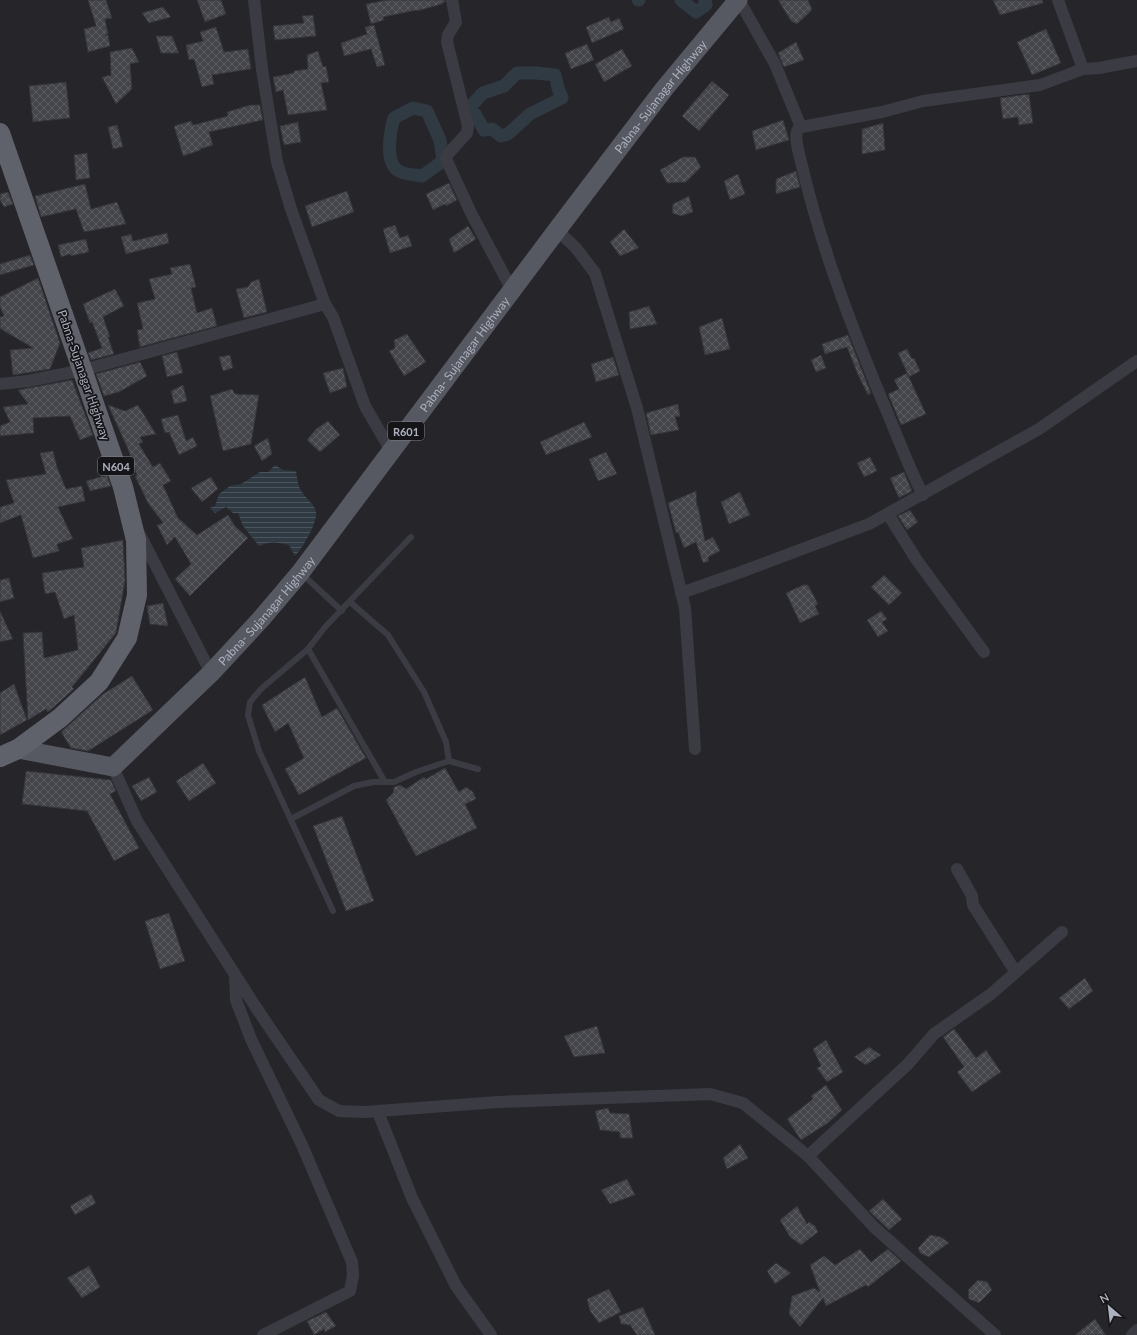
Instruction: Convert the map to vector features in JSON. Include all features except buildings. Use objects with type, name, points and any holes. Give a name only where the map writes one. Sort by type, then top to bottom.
[{"type":"highway","name":"Pabna-Sujanagar Highway","points":[[0,132],[123,487],[136,540],[137,595],[127,638],[99,682],[60,718],[18,749],[0,757]]},
{"type":"main road","name":"Pabna- Sujanagar Highway","points":[[112,767],[211,672],[300,573],[390,451],[664,89],[738,0]]},
{"type":"main road","points":[[18,749],[112,767]]},
{"type":"street","points":[[254,0],[262,69],[278,162],[291,209],[325,304],[333,317],[366,406],[390,451]]},
{"type":"street","points":[[452,0],[456,22],[448,35],[447,42],[468,126],[467,133],[446,158],[472,214],[512,290]]},
{"type":"street","points":[[738,0],[775,64],[801,127]]},
{"type":"street","points":[[1058,0],[1083,69]]},
{"type":"street","points":[[923,495],[912,473],[863,354],[835,279],[809,196],[796,136],[797,131],[801,127],[882,112],[923,100],[1040,85],[1083,69],[1099,68],[1137,61]]},
{"type":"street","points":[[557,230],[576,248],[595,273],[637,408],[685,608],[695,750]]},
{"type":"street","points":[[0,384],[28,381],[83,370],[325,304]]},
{"type":"street","points":[[681,593],[742,572],[869,524],[1039,429],[1137,361]]},
{"type":"street","points":[[130,514],[211,672]]},
{"type":"street","points":[[888,514],[916,559],[984,652]]},
{"type":"street","points":[[112,767],[137,821],[257,1009],[319,1100],[339,1111],[378,1112],[498,1102],[710,1094],[742,1103],[808,1156],[874,1227],[995,1335]]},
{"type":"street","points":[[957,869],[972,896],[973,905],[1016,971]]},
{"type":"street","points":[[808,1156],[908,1064],[934,1034],[991,994],[1062,932]]},
{"type":"street","points":[[235,974],[236,1000],[251,1039],[302,1145],[352,1262],[353,1276],[350,1291],[263,1335]]},
{"type":"street","points":[[378,1112],[412,1198],[456,1286],[491,1335]]},
{"type":"street","points":[[1132,1335],[1137,1330]]},
{"type":"lane","points":[[333,911],[259,751],[248,715],[250,702],[261,688],[308,649],[326,626],[342,611],[411,537]]},
{"type":"lane","points":[[300,573],[342,611]]},
{"type":"lane","points":[[350,602],[388,635],[424,692],[446,742],[449,762]]},
{"type":"lane","points":[[308,649],[385,782]]},
{"type":"lane","points":[[291,819],[354,786],[374,782],[394,782],[416,772],[449,762],[478,769]]},
{"type":"shaded area","points":[[0,0],[1137,0],[1137,1335],[0,1335]]},
{"type":"shaded area","points":[[275,465],[283,470],[296,471],[301,490],[314,506],[316,512],[315,522],[302,548],[295,556],[289,545],[274,542],[259,546],[243,526],[238,513],[233,513],[226,507],[215,513],[210,508],[215,506],[219,494],[230,486],[241,484],[260,472],[268,472]]},
{"type":"waterway","points":[[681,0],[696,12],[706,5],[705,0]]},
{"type":"waterway","points":[[517,73],[555,75],[562,98],[530,114],[508,134],[501,136],[492,129],[484,130],[475,114],[468,109],[483,93],[504,86],[517,73]]},
{"type":"waterway","points":[[413,108],[427,111],[440,140],[443,161],[422,176],[397,170],[393,165],[390,153],[390,138],[394,118],[413,108]]}]
